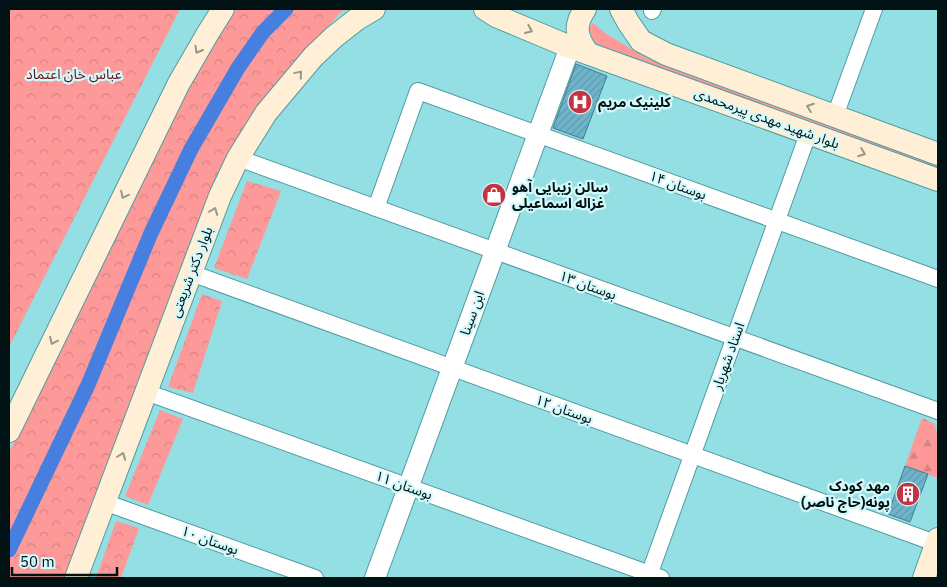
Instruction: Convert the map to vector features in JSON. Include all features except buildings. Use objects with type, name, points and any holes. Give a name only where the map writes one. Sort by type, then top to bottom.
[{"type":"main road","points":[[9,431],[179,82],[223,9]]},
{"type":"main road","name":"بلوار دکتر شریعتی","points":[[76,578],[220,196],[238,158],[266,113],[313,57],[334,36],[374,9]]},
{"type":"main road","name":"بلوار شهید مهدی پیرمحمدی","points":[[485,9],[496,16],[578,50],[938,180]]},
{"type":"main road","points":[[578,50],[580,43],[577,32],[579,20],[585,9]]},
{"type":"main road","name":"بلوار شهید مهدی پیرمحمدی","points":[[621,9],[642,41],[666,54],[938,154]]},
{"type":"main road","points":[[924,578],[938,542]]},
{"type":"street","points":[[835,116],[874,9]]},
{"type":"street","name":"ابن سینا","points":[[375,578],[538,134],[578,50]]},
{"type":"street","name":"بوستان ۱۴","points":[[376,208],[418,91],[938,279]]},
{"type":"street","name":"استاد شهریار","points":[[653,577],[692,455],[808,134]]},
{"type":"street","name":"بوستان ۱۳","points":[[238,158],[938,411]]},
{"type":"street","name":"بوستان ۱۲","points":[[191,273],[938,542]]},
{"type":"street","name":"بوستان ۱۱","points":[[146,392],[653,577]]},
{"type":"street","name":"بوستان ۱۰","points":[[104,502],[315,578]]},
{"type":"green space","name":"عباس خان اعتماد","points":[[9,9],[180,9],[9,347]]},
{"type":"green space","points":[[237,9],[348,9],[341,12],[260,105],[65,578],[9,578],[9,452],[190,83],[220,30]]},
{"type":"green space","points":[[593,23],[605,33],[648,59],[938,165],[938,170],[594,43],[589,28]]},
{"type":"green space","points":[[247,181],[281,191],[247,279],[214,268]]},
{"type":"green space","points":[[202,294],[222,301],[193,393],[168,387]]},
{"type":"green space","points":[[160,410],[183,419],[148,505],[125,496]]},
{"type":"green space","points":[[922,418],[935,424],[938,440],[938,478],[905,466]]},
{"type":"green space","points":[[116,521],[139,528],[121,578],[96,578]]},
{"type":"waterway","points":[[9,550],[88,385],[151,233],[191,149],[238,68],[263,32],[286,9]]},
{"type":"place","name":"کلینیک مریم","points":[[580,102]]},
{"type":"place","name":"سالن زیبایی آهو غزاله اسماعیلی","points":[[494,195]]},
{"type":"place","name":"مهد کودک پونه(حاج ناصر)","points":[[908,494]]}]
